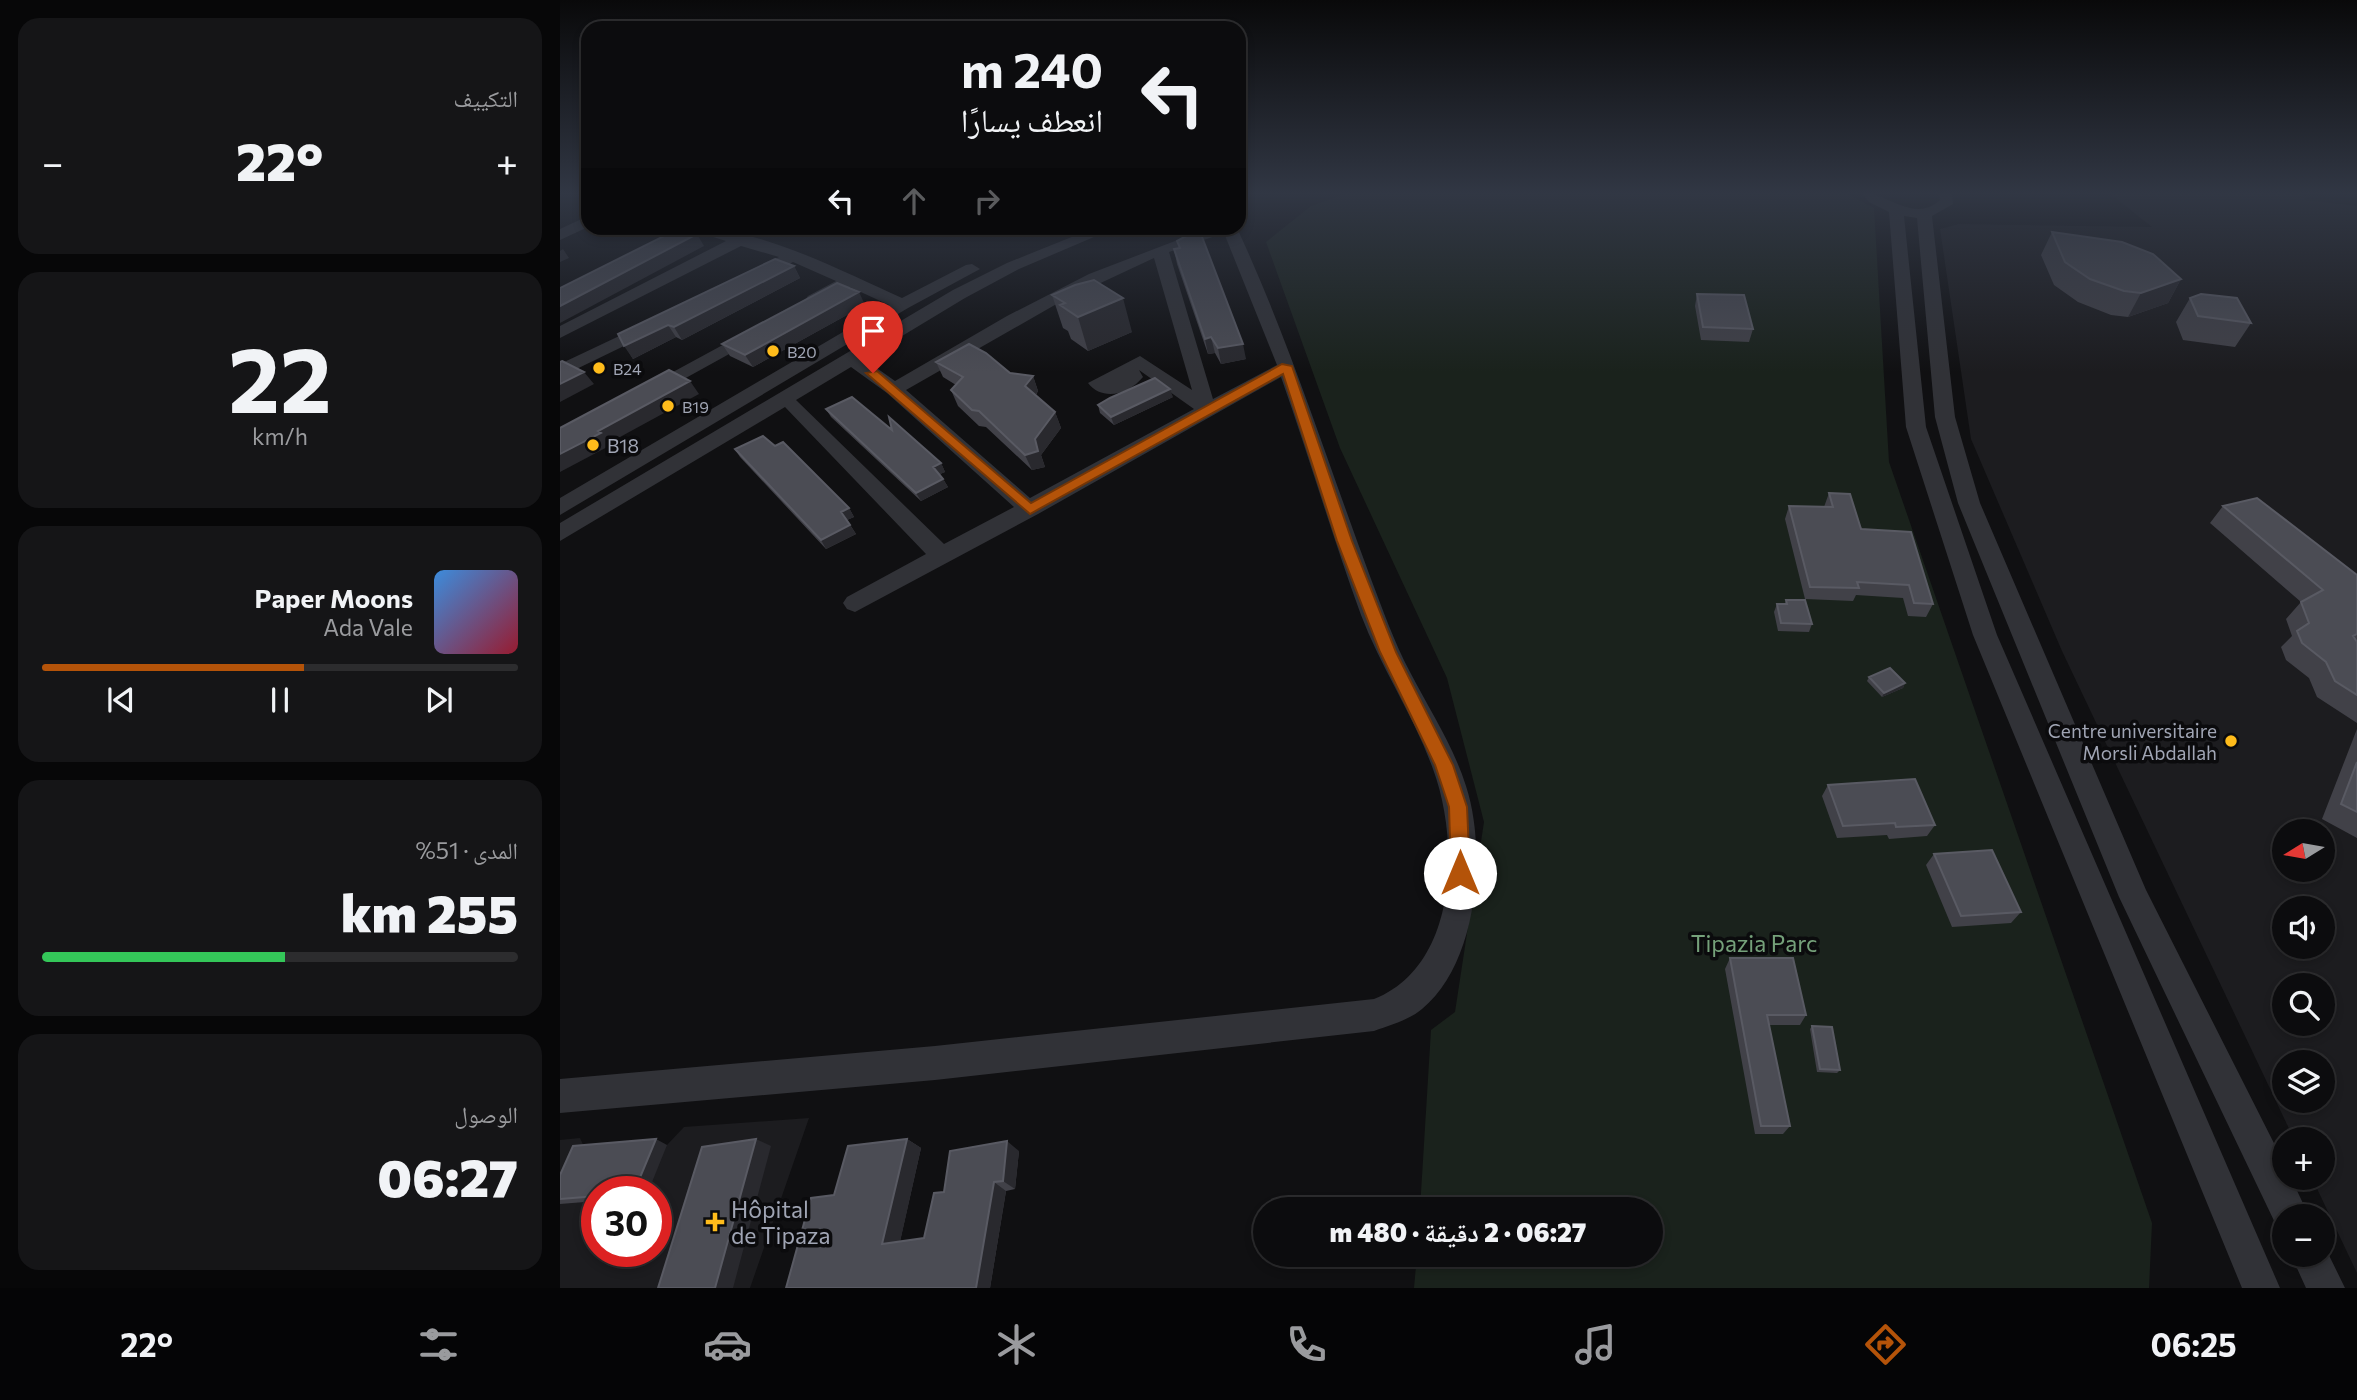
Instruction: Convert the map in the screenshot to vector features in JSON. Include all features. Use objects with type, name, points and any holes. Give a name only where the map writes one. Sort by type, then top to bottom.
[{"type":"street","points":[[560,333],[716,252]]},
{"type":"street","points":[[781,252],[902,304]]},
{"type":"street","points":[[560,508],[902,304],[1009,252]]},
{"type":"street","points":[[560,533],[851,358],[1013,266],[1047,252]]},
{"type":"street","points":[[894,389],[992,332],[1126,263],[1154,252]]},
{"type":"street","points":[[1161,252],[1207,410]]},
{"type":"street","points":[[560,1096],[1164,1040],[1374,1015],[1412,998],[1427,981],[1439,960],[1458,911],[1461,854],[1458,807],[1444,765],[1388,652],[1359,578],[1286,366],[1240,252]]},
{"type":"street","points":[[1900,252],[1916,427],[1985,635],[2261,1288]]},
{"type":"street","points":[[1928,252],[1945,417],[1969,503],[2134,897],[2285,1204]]},
{"type":"street","points":[[732,286],[793,256]]},
{"type":"street","points":[[802,307],[850,280]]},
{"type":"street","points":[[560,371],[670,316]]},
{"type":"street","points":[[632,399],[765,326]]},
{"type":"street","points":[[851,358],[894,389],[1030,509]]},
{"type":"street","points":[[1124,370],[1140,362],[1207,410]]},
{"type":"street","points":[[855,603],[1286,366]]},
{"type":"street","points":[[794,405],[942,556]]},
{"type":"street","points":[[2316,1267],[2326,1288]]},
{"type":"shaded area","name":"Centre universitaire Morsli Abdallah","points":[[1943,252],[2357,252],[2357,1273],[2335,1227],[2335,1204],[2324,1204],[2318,1190],[2335,1190],[2335,1127],[2288,1127],[2282,1113],[2335,1113],[2335,1050],[2272,1050],[2272,1093],[2062,651],[1971,439]]},
{"type":"shaded area","name":"Hôpital de Tipaza","points":[[809,1118],[750,1288],[560,1288],[560,1140],[580,1138],[586,1151],[667,1145],[684,1127]]},
{"type":"green space","name":"Tipazia Parc","points":[[1270,252],[1877,252],[1889,462],[2152,1223],[2149,1288],[1414,1288],[1416,1267],[1663,1267],[1663,1197],[1421,1197],[1431,1030],[1455,1012],[1484,822],[1447,678],[1340,448]]},
{"type":"building","points":[[632,252],[663,252],[560,306],[560,288]]},
{"type":"building","points":[[1175,252],[1208,252],[1243,344],[1218,348],[1211,337],[1205,339]]},
{"type":"building","points":[[2061,252],[2148,252],[2181,279],[2141,293],[2124,291],[2090,279],[2065,262]]},
{"type":"building","points":[[775,259],[794,266],[674,327],[668,325],[624,346],[618,334]]},
{"type":"building","points":[[1094,280],[1123,298],[1078,317],[1060,305],[1065,303],[1052,295],[1075,285]]},
{"type":"building","points":[[837,283],[859,292],[745,355],[722,344]]},
{"type":"building","points":[[1697,294],[1744,295],[1753,329],[1703,327]]},
{"type":"building","points":[[2201,294],[2237,298],[2251,323],[2198,316],[2190,298]]},
{"type":"building","points":[[969,344],[986,353],[1010,373],[1033,376],[1025,386],[1055,412],[1035,439],[1038,451],[1025,455],[979,411],[972,410],[951,390],[963,377],[936,362]]},
{"type":"building","points":[[562,361],[584,372],[560,384]]},
{"type":"building","points":[[669,370],[690,381],[560,454],[560,428]]},
{"type":"building","points":[[1155,378],[1170,389],[1111,417],[1098,405],[1110,398]]},
{"type":"building","points":[[852,397],[892,430],[889,417],[941,463],[933,467],[943,479],[916,493],[826,409]]},
{"type":"building","points":[[763,436],[775,446],[783,442],[849,508],[841,512],[850,525],[821,540],[735,449]]},
{"type":"building","points":[[1829,493],[1850,494],[1861,529],[1911,532],[1933,604],[1914,603],[1909,585],[1857,582],[1859,588],[1810,587],[1789,506],[1833,507]]},
{"type":"building","points":[[2257,498],[2357,575],[2357,634],[2353,636],[2357,642],[2357,695],[2335,681],[2326,662],[2302,643],[2297,631],[2309,623],[2301,602],[2323,590],[2223,506]]},
{"type":"building","points":[[1786,600],[1805,600],[1812,624],[1781,623],[1777,604],[1787,604]]},
{"type":"building","points":[[1890,668],[1905,683],[1884,693],[1869,677]]},
{"type":"building","points":[[2357,762],[2357,812],[2341,804]]},
{"type":"building","points":[[1915,779],[1935,825],[1896,827],[1895,823],[1843,826],[1828,785]]},
{"type":"building","points":[[1992,850],[2021,912],[1961,916],[1934,854]]},
{"type":"building","points":[[1730,958],[1793,958],[1806,1015],[1767,1015],[1790,1126],[1761,1126]]},
{"type":"building","points":[[1812,1026],[1832,1027],[1840,1070],[1820,1069]]},
{"type":"building","points":[[656,1139],[641,1176],[581,1176],[581,1197],[560,1199],[560,1175],[573,1146]]},
{"type":"building","points":[[756,1139],[715,1288],[658,1288],[665,1267],[672,1267],[672,1243],[702,1147]]},
{"type":"building","points":[[907,1139],[882,1244],[924,1238],[934,1193],[944,1192],[950,1151],[1007,1141],[1003,1181],[994,1182],[976,1288],[786,1288],[811,1198],[834,1195],[848,1146]]},
{"type":"place","name":"B20","points":[[773,351]]},
{"type":"place","name":"B24","points":[[599,368]]},
{"type":"place","name":"B19","points":[[668,406]]},
{"type":"place","name":"B18","points":[[593,445]]},
{"type":"place","name":"Centre universitaire Morsli Abdallah","points":[[2231,741]]},
{"type":"place","name":"Hôpital de Tipaza","points":[[715,1222]]},
{"type":"route","points":[[873,373],[1030,509],[1286,366],[1345,541],[1388,652],[1444,765],[1458,807],[1460,873]]}]
